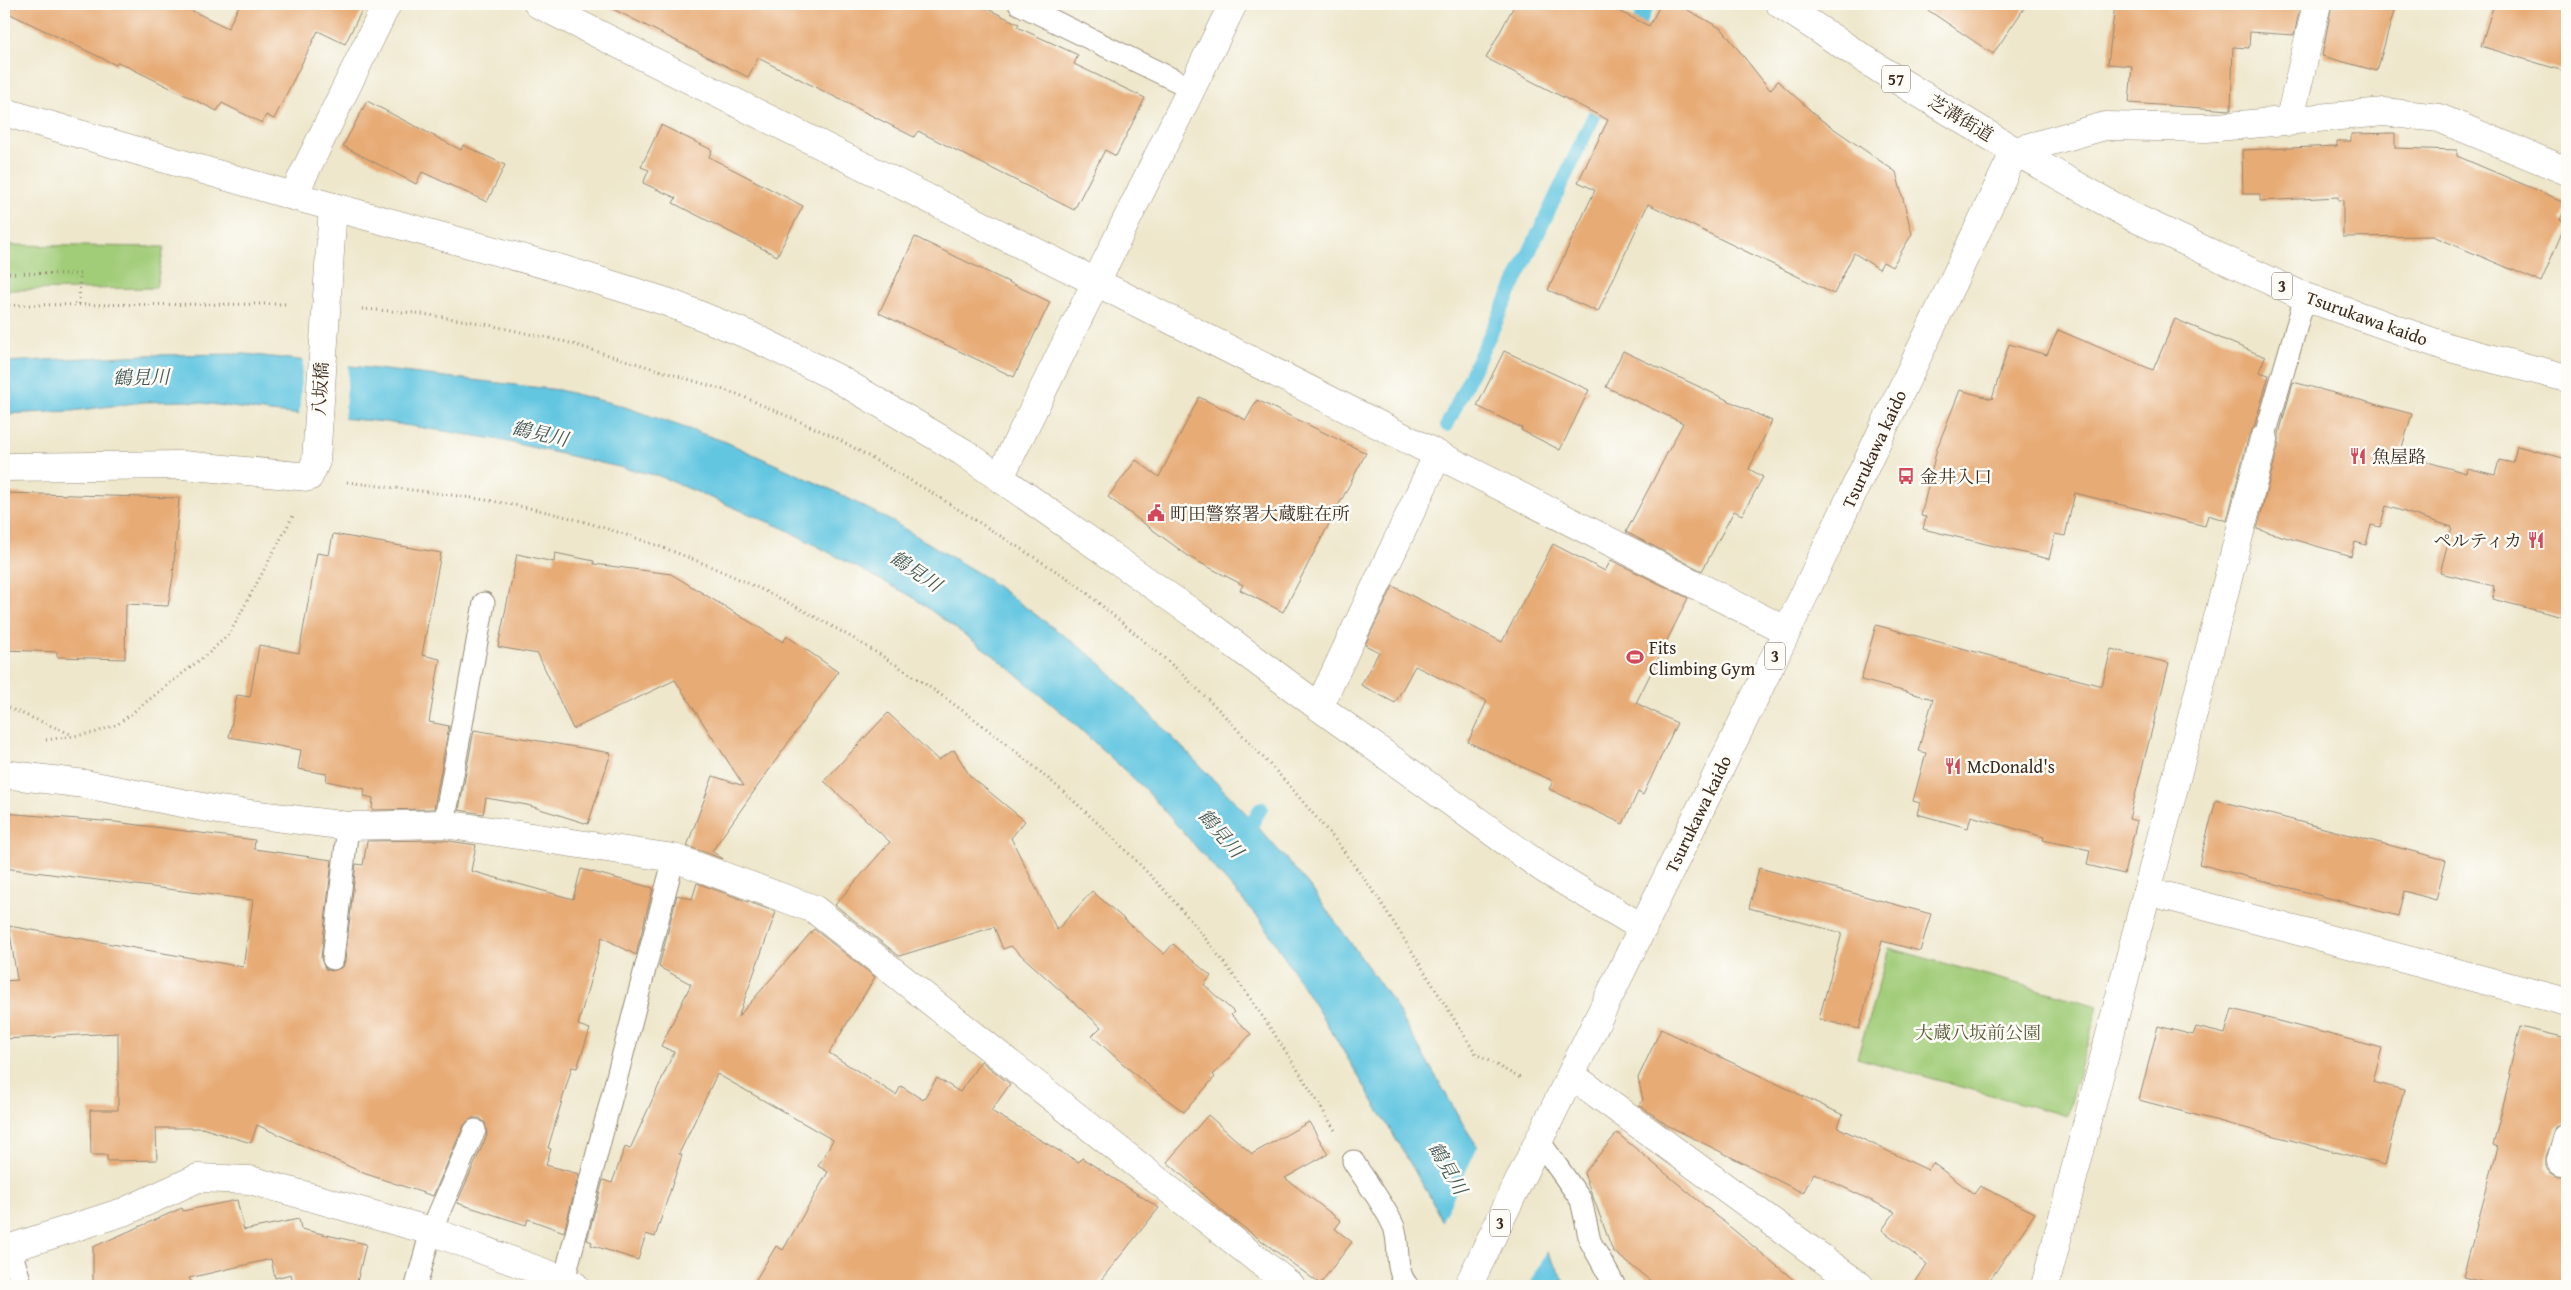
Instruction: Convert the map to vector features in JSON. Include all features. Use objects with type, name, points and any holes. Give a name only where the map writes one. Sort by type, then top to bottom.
[{"type":"street","points":[[293,196],[387,4]]},
{"type":"street","points":[[538,4],[1096,282],[1437,456],[1787,631]]},
{"type":"street","points":[[1000,477],[1233,4]]},
{"type":"street","name":"芝溝街道","points":[[1780,4],[1886,73],[2015,151]]},
{"type":"street","points":[[2289,122],[2317,4]]},
{"type":"street","points":[[4,112],[332,207],[565,270],[667,302],[734,329],[837,378],[963,452],[1000,477],[1191,612],[1319,707],[1544,868],[1643,928]]},
{"type":"street","points":[[2015,151],[2105,126],[2206,128],[2384,112],[2440,118],[2567,171]]},
{"type":"street","name":"Tsurukawa kaido","points":[[1468,1286],[1536,1151],[1571,1075],[1787,631],[2015,151],[2131,216],[2305,297],[2450,348],[2567,378]]},
{"type":"street","name":"八坂橋","points":[[313,469],[332,207]]},
{"type":"street","points":[[2045,1286],[2264,439]]},
{"type":"street","points":[[1319,707],[1437,456]]},
{"type":"street","points":[[4,466],[183,465],[313,469]]},
{"type":"street","points":[[4,774],[85,784],[218,810],[348,826],[444,824],[674,858],[814,909],[1291,1286]]},
{"type":"street","points":[[2147,891],[2567,1002]]},
{"type":"street","points":[[1571,1075],[1860,1286]]},
{"type":"street","points":[[7,1249],[126,1211],[198,1178],[250,1180],[431,1231],[557,1282]]},
{"type":"lane","points":[[1018,4],[1192,88]]},
{"type":"lane","points":[[2264,439],[2305,297]]},
{"type":"lane","points":[[444,824],[484,603]]},
{"type":"lane","points":[[333,959],[348,826]]},
{"type":"lane","points":[[557,1282],[674,858]]},
{"type":"lane","points":[[416,1286],[431,1231],[475,1130]]},
{"type":"lane","points":[[1536,1151],[1581,1200],[1590,1241],[1615,1286]]},
{"type":"lane","points":[[1353,1161],[1393,1226],[1397,1240],[1398,1269],[1402,1280],[1408,1286]]},
{"type":"lane","points":[[7,1249],[22,1286]]},
{"type":"path","points":[[4,273],[80,274],[79,304]]},
{"type":"path","points":[[4,305],[291,304]]},
{"type":"path","points":[[354,309],[416,314],[480,323],[566,342],[737,394],[834,437],[934,494],[1075,583],[1177,670],[1221,712],[1287,783],[1337,842],[1408,943],[1476,1054],[1520,1078]]},
{"type":"path","points":[[37,741],[94,733],[118,724],[210,652],[230,633],[306,492],[313,469],[555,514],[624,536],[702,562],[831,625],[926,684],[984,727],[1047,778],[1165,891],[1223,963],[1279,1039],[1353,1161]]},
{"type":"path","points":[[4,706],[74,736]]},
{"type":"green space","points":[[4,245],[164,247],[156,288],[4,290]]},
{"type":"green space","name":"大蔵八坂前公園","points":[[1889,948],[2098,1006],[2067,1116],[1857,1058]]},
{"type":"water","name":"鶴見川","points":[[246,354],[559,390],[619,405],[726,442],[832,490],[893,522],[983,576],[1097,660],[1242,809],[1309,885],[1393,1002],[1466,1129],[1561,1274],[1565,1286],[1474,1286],[1429,1195],[1335,1037],[1262,922],[1146,790],[1067,717],[997,658],[911,596],[785,529],[659,476],[495,439],[385,422],[270,412],[187,401],[143,402],[72,411],[4,414],[4,362],[146,355]]},
{"type":"pier","points":[[303,359],[349,364],[344,421],[299,417]]},
{"type":"pier","points":[[1479,1144],[1548,1249],[1529,1286],[1471,1286],[1440,1225]]},
{"type":"building","points":[[4,4],[178,4],[228,28],[240,4],[365,4],[345,44],[318,31],[274,119],[266,115],[262,123],[222,103],[217,111],[118,62],[116,65],[4,11]]},
{"type":"building","points":[[603,4],[977,4],[1019,24],[1017,27],[1078,55],[1074,64],[1145,98],[1116,156],[1105,150],[1074,210],[918,131],[914,137],[758,58],[748,77]]},
{"type":"building","points":[[1515,4],[1604,4],[1649,26],[1661,4],[1677,4],[1722,29],[1770,90],[1778,81],[1820,119],[1896,172],[1912,234],[1892,267],[1883,262],[1879,269],[1854,253],[1834,294],[1648,204],[1598,312],[1548,290],[1595,190],[1578,182],[1608,120],[1486,58]]},
{"type":"building","points":[[1919,4],[2027,4],[1993,54]]},
{"type":"building","points":[[2115,4],[2301,4],[2294,35],[2250,32],[2249,48],[2233,47],[2231,110],[2129,103],[2132,66],[2108,64]]},
{"type":"building","points":[[2332,4],[2396,4],[2377,71],[2322,56]]},
{"type":"building","points":[[2494,4],[2567,4],[2567,72],[2481,46]]},
{"type":"building","points":[[367,101],[461,150],[463,145],[505,165],[487,202],[422,172],[416,184],[343,146]]},
{"type":"building","points":[[661,125],[712,150],[709,157],[803,206],[777,256],[673,203],[676,198],[643,183],[649,170],[641,167]]},
{"type":"building","points":[[2395,133],[2395,148],[2457,150],[2457,156],[2567,203],[2560,220],[2566,223],[2541,282],[2433,236],[2343,237],[2343,200],[2338,200],[2338,197],[2260,201],[2260,194],[2243,194],[2242,150],[2337,146],[2337,141],[2351,141],[2351,134]]},
{"type":"building","points":[[915,237],[1050,302],[1014,377],[879,313]]},
{"type":"building","points":[[2175,319],[2265,357],[2259,372],[2269,375],[2254,427],[2249,435],[2227,521],[2208,515],[2205,526],[2075,493],[2065,536],[2055,534],[2049,559],[1923,529],[1926,517],[1921,516],[1937,448],[1960,390],[1992,399],[2009,344],[2047,355],[2058,330],[2153,370]]},
{"type":"building","points":[[1504,351],[1589,390],[1560,450],[1521,430],[1522,428],[1477,406]]},
{"type":"building","points":[[1623,351],[1772,421],[1749,469],[1763,477],[1742,515],[1734,511],[1702,571],[1626,532],[1683,423],[1606,387]]},
{"type":"building","points":[[2293,382],[2412,414],[2400,454],[2466,473],[2467,468],[2495,475],[2499,460],[2513,463],[2517,446],[2567,459],[2567,618],[2492,599],[2494,586],[2440,573],[2452,527],[2386,506],[2380,527],[2371,525],[2366,545],[2355,542],[2351,556],[2257,529]]},
{"type":"building","points":[[1199,397],[1246,420],[1257,400],[1366,453],[1283,612],[1240,590],[1243,585],[1191,558],[1108,497],[1136,460],[1159,477]]},
{"type":"building","points":[[4,493],[179,498],[173,577],[168,606],[126,604],[125,659],[57,657],[57,652],[4,650]]},
{"type":"building","points":[[333,534],[441,553],[422,655],[440,659],[429,722],[449,726],[434,809],[372,810],[373,798],[364,796],[365,789],[326,781],[327,774],[298,769],[301,750],[229,737],[237,695],[250,697],[259,645],[299,653],[317,553],[329,555]]},
{"type":"building","points":[[1553,544],[1605,571],[1611,560],[1688,598],[1636,703],[1677,723],[1643,795],[1638,792],[1623,824],[1549,789],[1553,781],[1468,742],[1487,701],[1415,666],[1395,703],[1361,685],[1379,652],[1365,645],[1393,586],[1502,642]]},
{"type":"building","points":[[555,553],[594,561],[594,564],[671,574],[783,642],[787,636],[838,672],[712,851],[723,859],[687,846],[713,776],[744,786],[675,680],[573,729],[538,654],[498,647],[517,554],[554,562]]},
{"type":"building","points":[[1876,625],[2102,686],[2111,649],[2169,663],[2129,819],[2137,821],[2124,874],[2087,865],[2090,850],[2043,840],[2044,837],[1971,816],[1968,828],[1917,814],[1920,803],[1913,801],[1926,753],[1918,751],[1933,699],[1861,680]]},
{"type":"building","points":[[888,713],[938,760],[954,750],[970,776],[1025,821],[1011,838],[1057,930],[1092,891],[1164,954],[1173,944],[1211,976],[1204,985],[1234,1012],[1231,1015],[1251,1034],[1213,1075],[1215,1077],[1184,1112],[1139,1078],[1092,1036],[1101,1027],[1011,946],[1003,949],[994,927],[899,956],[835,905],[890,842],[824,781]]},
{"type":"building","points":[[474,730],[611,753],[588,824],[527,805],[486,798],[483,814],[459,810]]},
{"type":"building","points":[[2216,800],[2446,860],[2436,900],[2404,891],[2398,916],[2199,864]]},
{"type":"building","points":[[4,813],[115,822],[255,840],[254,849],[332,860],[321,958],[325,969],[332,971],[343,967],[345,961],[356,864],[363,865],[367,841],[443,840],[476,845],[471,871],[573,899],[581,869],[653,888],[636,955],[602,937],[578,1025],[590,1029],[577,1068],[572,1067],[548,1148],[551,1149],[546,1165],[579,1174],[564,1232],[528,1219],[526,1225],[457,1203],[487,1135],[485,1123],[480,1118],[473,1118],[464,1125],[433,1196],[366,1174],[257,1125],[251,1143],[202,1128],[156,1128],[157,1160],[107,1161],[107,1155],[91,1155],[90,1110],[118,1110],[118,1033],[4,1039],[4,981],[17,980],[9,926],[243,967],[253,900],[4,868]]},
{"type":"building","points":[[1759,868],[1931,914],[1920,951],[1882,941],[1859,1029],[1819,1019],[1842,933],[1749,908]]},
{"type":"building","points":[[697,883],[776,912],[738,1017],[814,929],[875,977],[829,1053],[896,1095],[901,1086],[923,1100],[937,1078],[960,1092],[981,1061],[1010,1084],[991,1111],[1079,1162],[1082,1158],[1159,1208],[1096,1286],[752,1286],[776,1246],[783,1250],[828,1172],[818,1166],[833,1140],[717,1074],[679,1154],[682,1155],[655,1237],[646,1234],[638,1260],[591,1245],[592,1242],[587,1240],[603,1180],[612,1183],[625,1147],[630,1149],[674,1052],[661,1046],[691,984],[659,967],[677,895],[692,899]]},
{"type":"building","points":[[2232,1009],[2382,1048],[2373,1082],[2404,1090],[2385,1165],[2139,1100],[2158,1026],[2193,1035],[2196,1027],[2225,1034]]},
{"type":"building","points":[[2520,1027],[2567,1038],[2567,1123],[2556,1127],[2546,1158],[2546,1166],[2550,1172],[2558,1176],[2567,1175],[2567,1286],[2498,1286],[2463,1277],[2498,1147],[2493,1145],[2511,1074],[2509,1073]]},
{"type":"building","points":[[1661,1029],[1843,1115],[1837,1127],[1928,1170],[1933,1163],[1974,1194],[1980,1186],[2035,1213],[1986,1286],[1913,1286],[1927,1264],[1882,1230],[1895,1212],[1814,1173],[1803,1193],[1667,1125],[1639,1105],[1643,1100],[1638,1078]]},
{"type":"building","points":[[1208,1115],[1252,1154],[1309,1122],[1328,1154],[1285,1178],[1341,1221],[1335,1229],[1352,1242],[1320,1284],[1227,1215],[1167,1162]]},
{"type":"building","points":[[1617,1133],[1801,1286],[1657,1286],[1613,1251],[1584,1173]]},
{"type":"building","points":[[237,1200],[244,1230],[299,1219],[301,1229],[366,1244],[356,1286],[294,1286],[291,1274],[275,1278],[271,1259],[189,1278],[194,1286],[93,1286],[93,1247],[182,1208],[183,1211]]},
{"type":"waterway","points":[[1632,37],[1648,4]]},
{"type":"waterway","points":[[1447,425],[1603,97]]},
{"type":"waterway","name":"鶴見川","points":[[1244,838],[1261,808]]},
{"type":"place","name":"魚屋路","points":[[2358,456]]},
{"type":"place","name":"金井入口","points":[[1906,476]]},
{"type":"place","name":"町田警察署大蔵駐在所","points":[[1156,513]]},
{"type":"place","name":"ペルティカ","points":[[2536,540]]},
{"type":"place","name":"Fits Climbing Gym","points":[[1635,657]]},
{"type":"place","name":"McDonald's","points":[[1953,766]]}]
